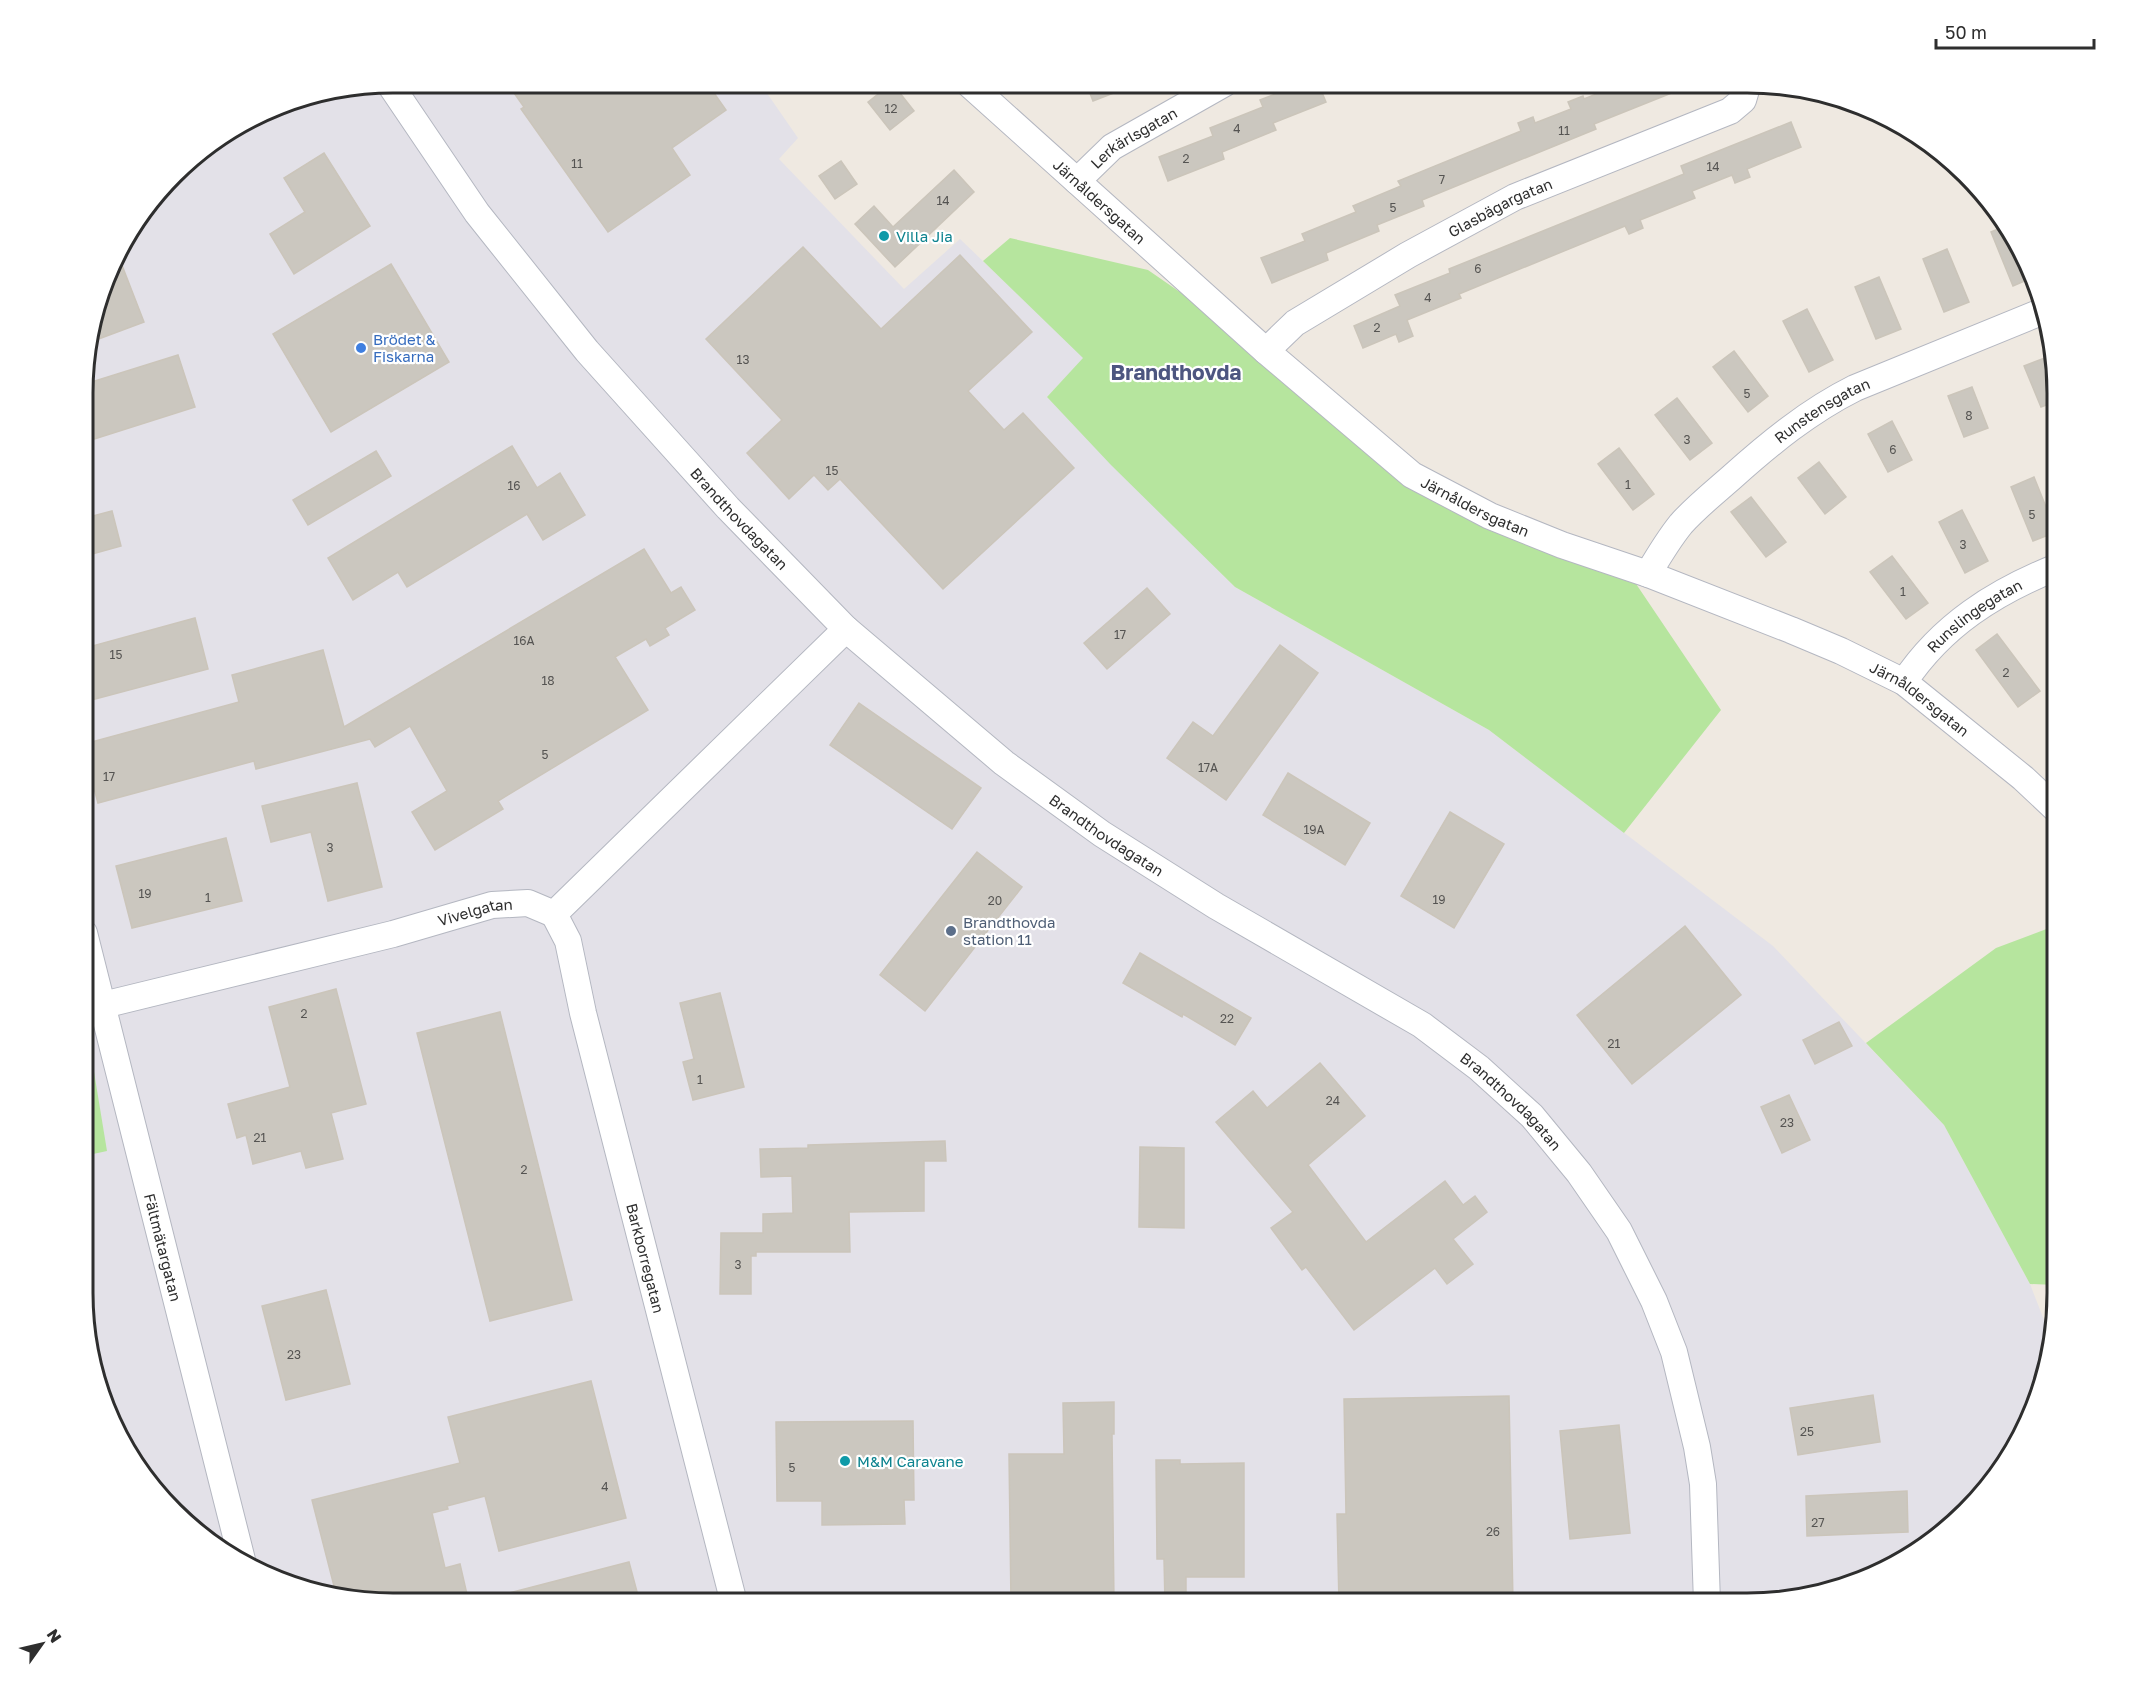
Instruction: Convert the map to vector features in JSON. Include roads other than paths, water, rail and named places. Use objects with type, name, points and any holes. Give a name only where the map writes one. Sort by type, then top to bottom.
[{"type":"street","name":"Brandthovdagatan","points":[[396,93],[477,213],[587,351],[728,508],[846,629],[1004,763],[1102,834],[1215,906],[1422,1025],[1479,1068],[1532,1116],[1579,1173],[1619,1231],[1654,1301],[1674,1352],[1697,1447],[1703,1484],[1707,1593]]},
{"type":"street","name":"Järnåldersgatan","points":[[979,93],[1266,351],[1412,475],[1500,520],[1562,545],[1648,574],[1801,634],[1904,682],[2023,778],[2047,801]]},
{"type":"street","name":"Lerkärlsgatan","points":[[1077,181],[1112,147],[1208,93]]},
{"type":"street","name":"Glasbägargatan","points":[[1266,351],[1295,323],[1456,228],[1515,197],[1730,111],[1743,100],[1745,93]]},
{"type":"street","name":"Runstensgatan","points":[[1648,574],[1668,541],[1683,522],[1760,452],[1805,417],[1855,388],[2037,314]]},
{"type":"street","name":"Runslingegatan","points":[[1904,682],[1916,663],[1951,627],[1988,601],[2025,580],[2047,571]]},
{"type":"street","points":[[554,914],[846,629]]},
{"type":"street","name":"Vivelgatan","points":[[103,1005],[393,934],[492,906],[528,903],[554,914]]},
{"type":"street","name":"Barkborregatan","points":[[554,914],[568,941],[583,1013],[731,1593]]},
{"type":"street","name":"Fältmätargatan","points":[[93,967],[240,1551]]},
{"type":"place","name":"Villa Jia","points":[[884,236]]},
{"type":"place","name":"Brödet & Fiskarna","points":[[361,348]]},
{"type":"place","name":"Brandthovda station 11","points":[[951,931]]},
{"type":"place","name":"M&M Caravane","points":[[845,1461]]},
{"type":"district","name":"Brandthovda","points":[[1176,372]]}]
